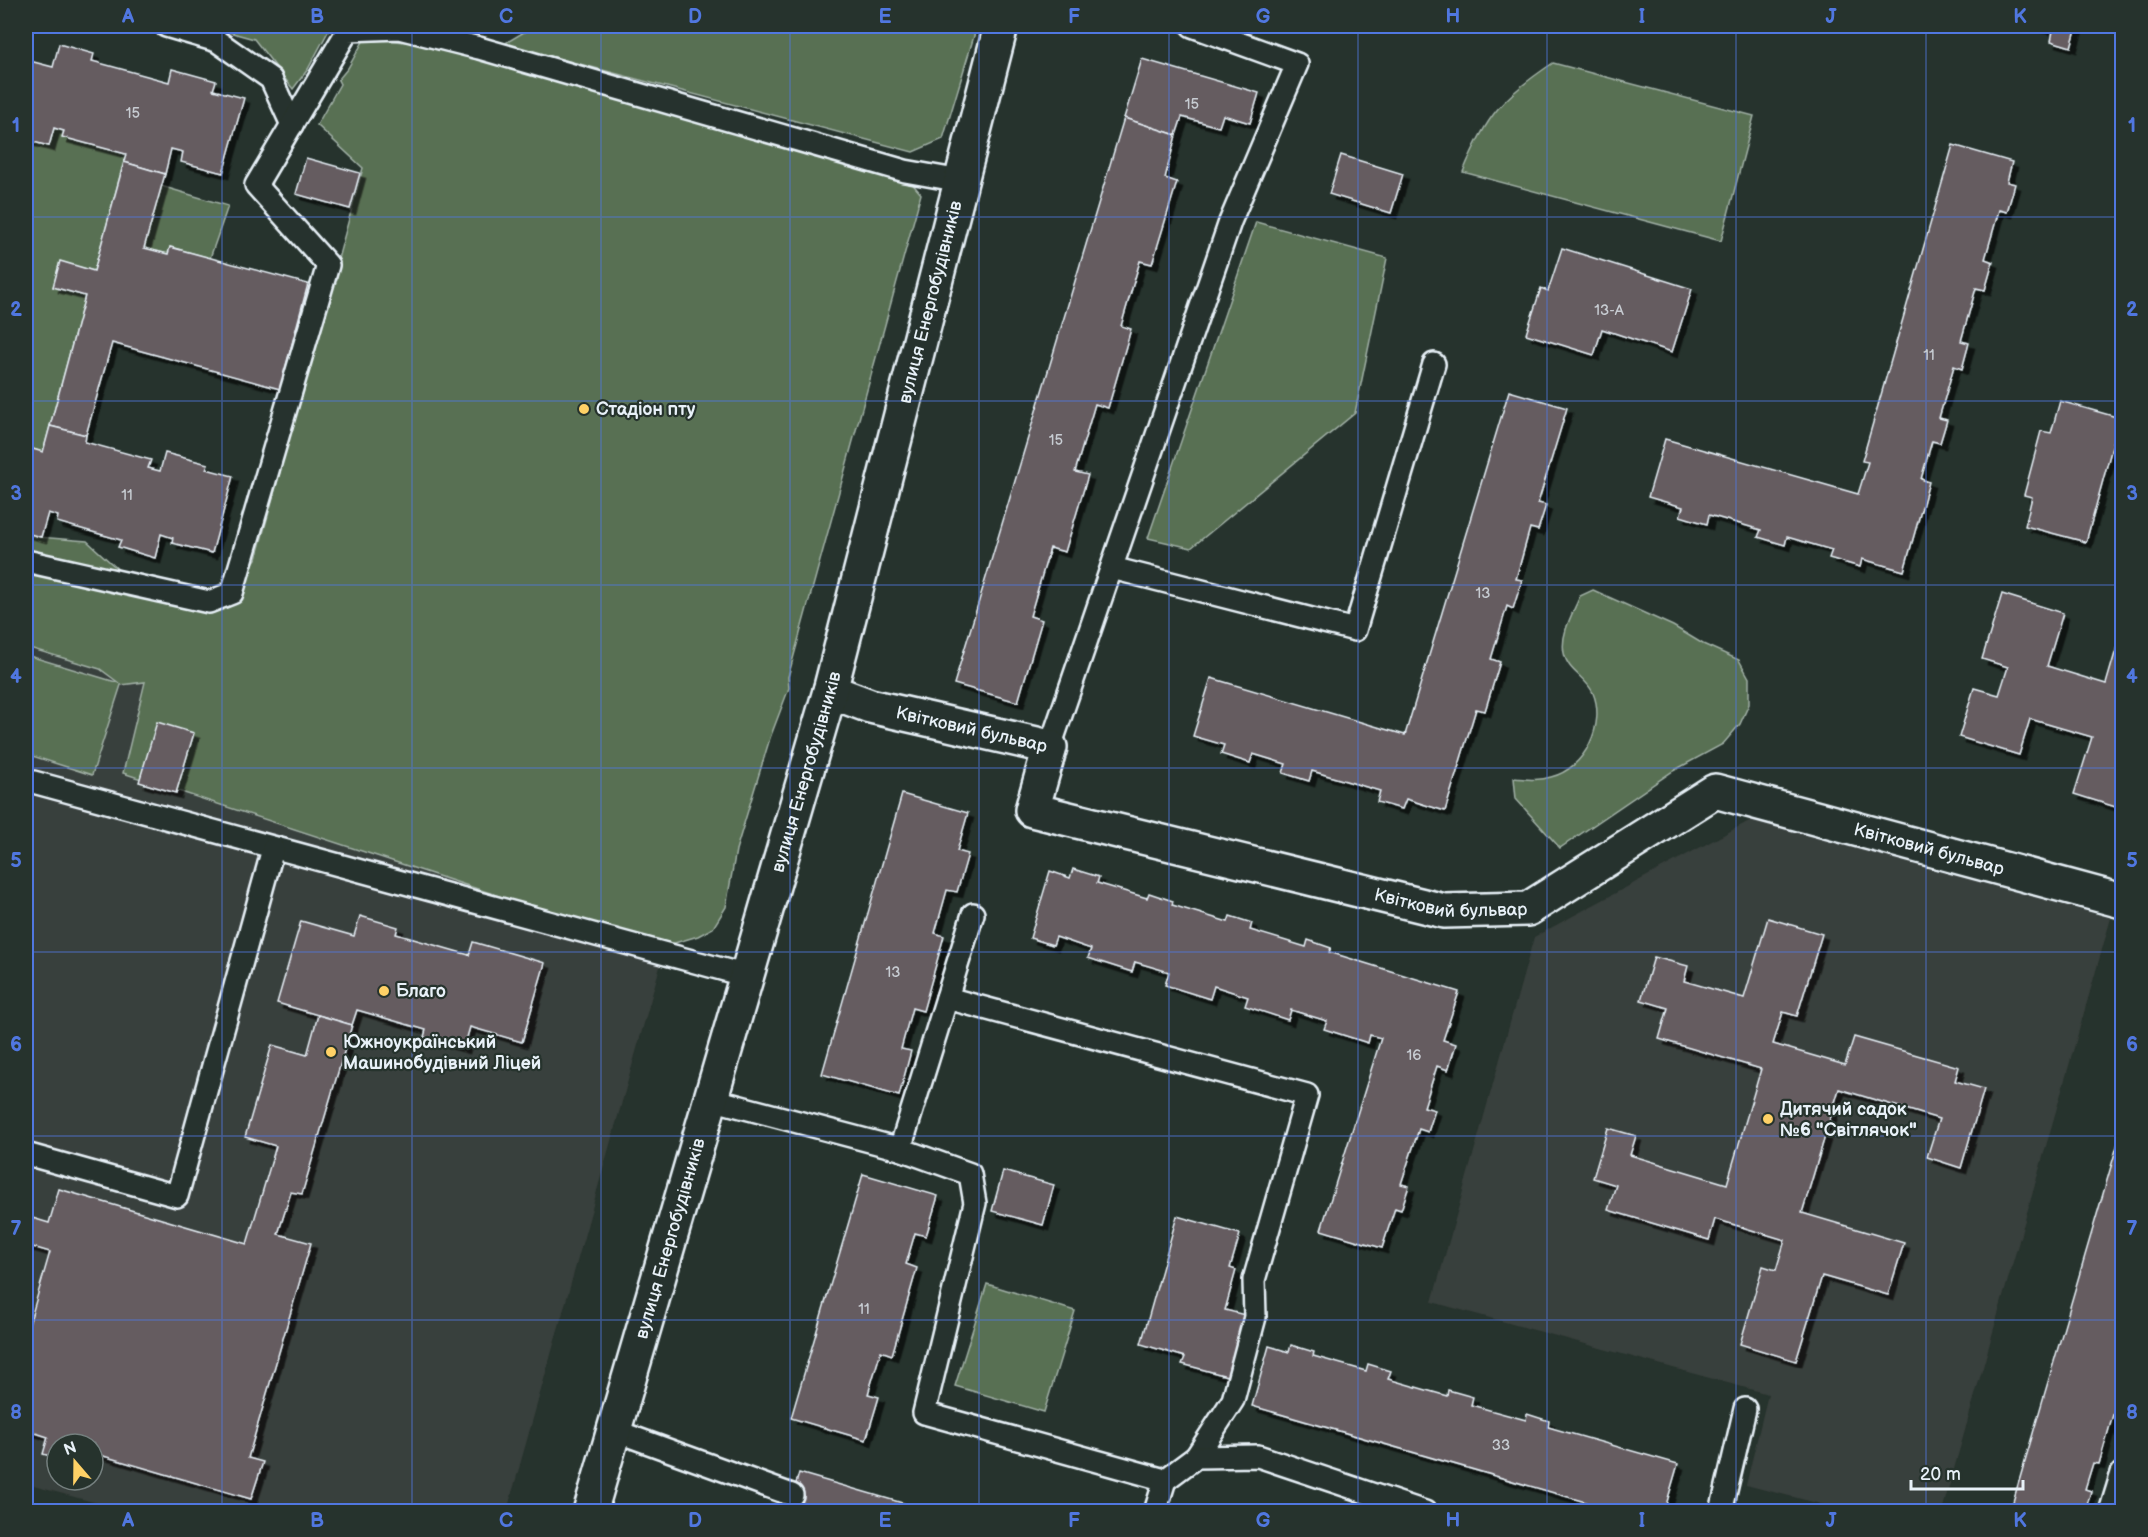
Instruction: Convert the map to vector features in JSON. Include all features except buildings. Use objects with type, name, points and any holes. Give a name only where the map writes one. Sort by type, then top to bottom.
[{"type":"street","name":"вулиця Енергобудівників","points":[[590,1512],[830,692],[1001,26]]},
{"type":"street","name":"Квітковий бульвар","points":[[830,692],[870,706],[1050,747],[1032,810],[1444,911],[1528,909],[1714,791],[2122,901]]},
{"type":"lane","points":[[166,26],[217,41],[271,79],[292,125]]},
{"type":"lane","points":[[1050,747],[1230,222],[1297,64],[1192,26]]},
{"type":"lane","points":[[26,561],[209,602],[232,592],[328,265],[256,185],[348,30],[399,28],[479,48],[905,171],[960,181]]},
{"type":"lane","points":[[1112,567],[1355,630],[1434,364]]},
{"type":"lane","points":[[26,780],[747,976]]},
{"type":"lane","points":[[26,1154],[177,1196],[273,849]]},
{"type":"lane","points":[[900,1149],[973,914]]},
{"type":"lane","points":[[947,998],[1307,1095],[1254,1280],[1255,1317],[1233,1400],[1196,1457],[1165,1480],[1155,1512]]},
{"type":"lane","points":[[711,1099],[900,1149],[970,1174],[975,1203],[924,1413],[1165,1480]]},
{"type":"lane","points":[[1721,1512],[1745,1409]]},
{"type":"lane","points":[[613,1430],[792,1495]]},
{"type":"lane","points":[[1196,1457],[1258,1456],[1425,1512]]},
{"type":"lane","points":[[2110,1512],[2122,1473]]},
{"type":"shaded area","name":"Южноукраїнський Машинобудівний Ліцей","points":[[883,173],[507,1511],[127,1511],[56,1492],[105,1492],[105,1432],[45,1432],[45,1489],[26,1484],[26,586],[262,660]]},
{"type":"shaded area","name":"Дитячий садок №6 \"Світлячок\"","points":[[1751,820],[2111,918],[1942,1511],[1848,1511],[1746,1485],[1768,1394],[1432,1302],[1534,937]]},
{"type":"green space","points":[[207,26],[331,26],[308,69],[293,89],[254,39]]},
{"type":"green space","points":[[534,26],[977,26],[943,139],[913,152],[504,44]]},
{"type":"green space","name":"Стадіон пту","points":[[365,38],[457,47],[910,181],[921,194],[788,677],[789,688],[770,738],[736,850],[726,907],[713,928],[698,936],[658,948],[123,773],[145,682],[121,685],[92,775],[26,754],[26,655],[119,683],[100,669],[26,647],[26,536],[87,541],[122,573],[186,601],[232,593],[256,559],[280,472],[283,441],[294,419],[363,168],[317,125],[340,84],[338,80],[348,68]]},
{"type":"green space","points":[[1553,63],[1754,116],[1721,241],[1463,172],[1480,136],[1498,109],[1521,86]]},
{"type":"green space","points":[[54,128],[64,131],[63,137],[126,154],[94,271],[60,262],[53,287],[85,296],[43,452],[26,447],[26,140],[49,146]]},
{"type":"green space","points":[[161,186],[228,206],[210,258],[170,247],[168,254],[144,248]]},
{"type":"green space","points":[[1256,222],[1387,258],[1355,413],[1191,548],[1148,538]]},
{"type":"green space","points":[[1593,590],[1673,626],[1703,644],[1739,660],[1749,678],[1749,704],[1740,724],[1723,744],[1673,771],[1560,848],[1516,799],[1514,778],[1542,779],[1563,772],[1574,765],[1590,744],[1597,718],[1593,693],[1569,665],[1563,646],[1568,624],[1580,596]]},
{"type":"green space","points":[[987,1284],[1075,1311],[1044,1412],[955,1386]]},
{"type":"place","name":"Стадіон пту","points":[[584,409]]},
{"type":"place","name":"Благо","points":[[384,991]]},
{"type":"place","name":"Южноукраїнський Машинобудівний Ліцей","points":[[331,1052]]},
{"type":"place","name":"Дитячий садок №6 \"Світлячок\"","points":[[1768,1119]]}]
